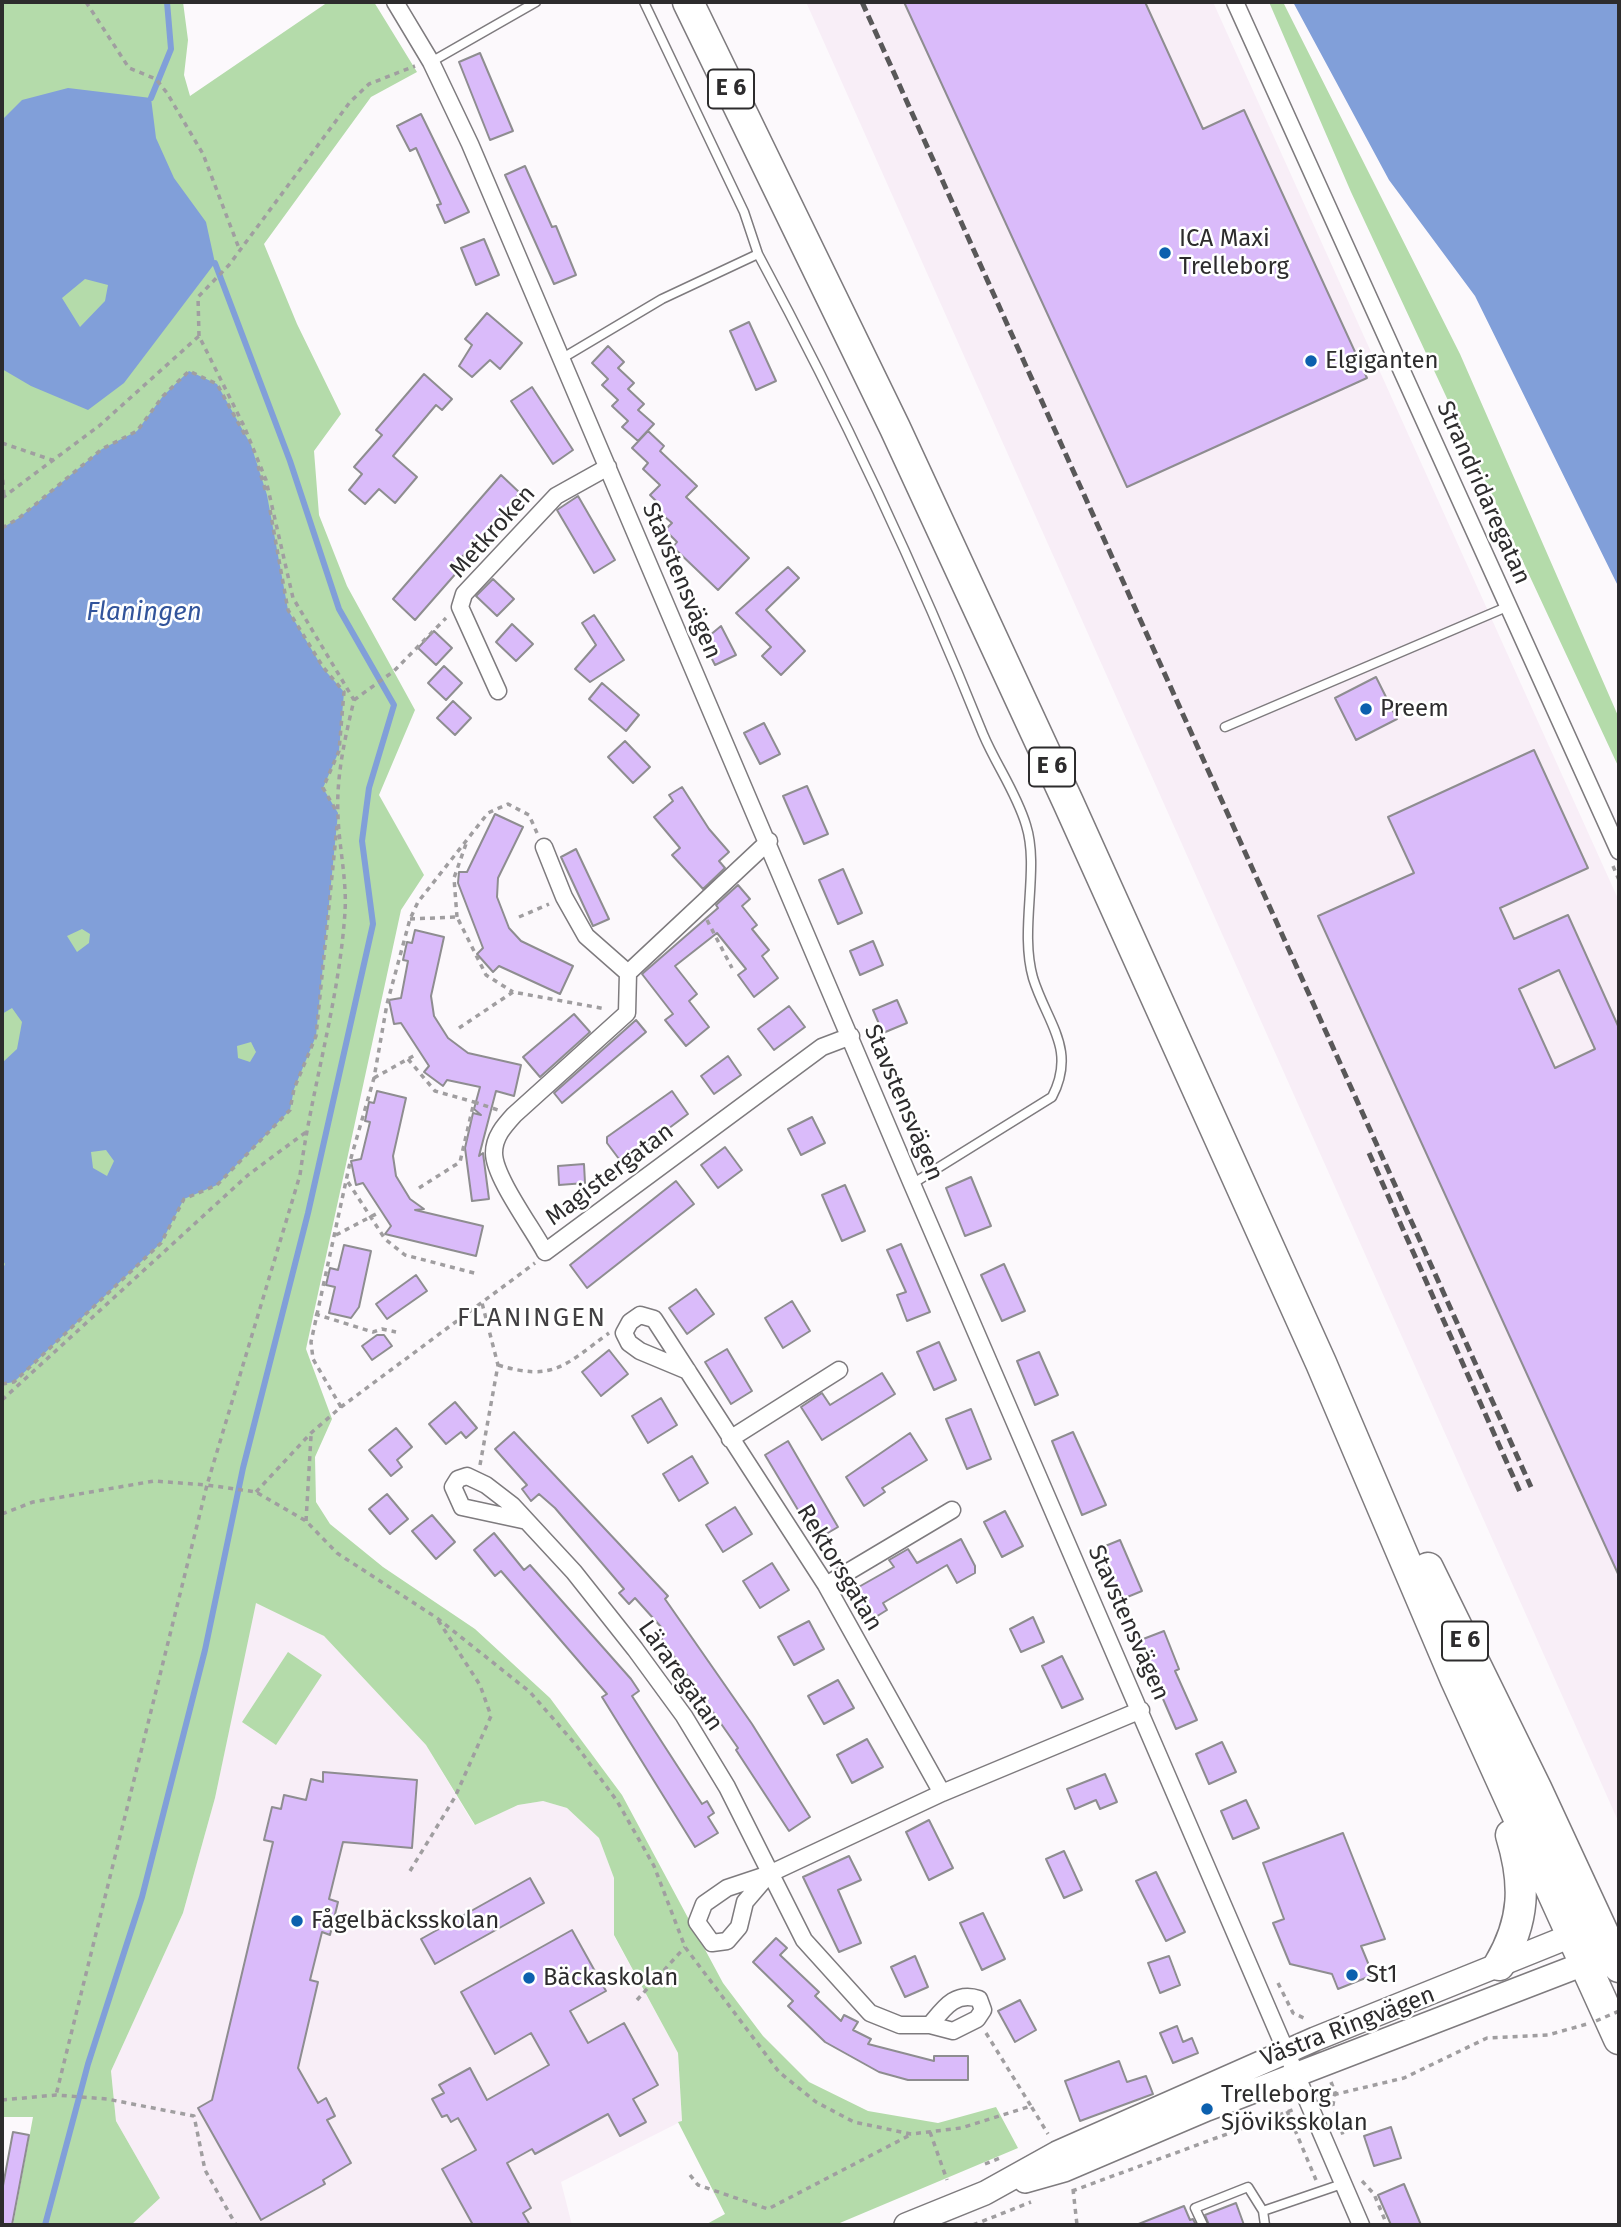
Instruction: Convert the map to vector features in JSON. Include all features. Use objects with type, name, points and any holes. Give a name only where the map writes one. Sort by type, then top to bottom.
[{"type":"highway","name":"E 6","points":[[688,2],[895,428],[1321,1363],[1456,1680],[1619,2039]]},
{"type":"highway","name":"E 6","points":[[1321,1363],[1610,1920],[1617,1956]]},
{"type":"highway","points":[[1456,1680],[1520,1864],[1523,1888],[1519,1923],[1499,1965]]},
{"type":"main road","name":"Västra Ringvägen","points":[[1065,2171],[1285,2053],[1610,1920]]},
{"type":"main road","name":"Västra Ringvägen","points":[[906,2225],[985,2193],[1065,2171],[1207,2109],[1584,1964],[1617,1956]]},
{"type":"street","name":"Stavstensvägen","points":[[395,2],[431,62],[470,144],[769,841],[912,1184],[1141,1710],[1306,2104],[1350,2181],[1361,2225]]},
{"type":"street","name":"Strandridaregatan","points":[[1235,2],[1619,851]]},
{"type":"street","name":"Metkroken","points":[[498,691],[460,607],[464,594],[534,516],[556,496],[608,467]]},
{"type":"street","points":[[627,1013],[628,973],[769,841]]},
{"type":"street","points":[[544,847],[564,897],[586,936],[628,973]]},
{"type":"street","name":"Magistergatan","points":[[627,1013],[514,1115],[499,1132],[494,1155],[509,1191],[545,1252],[821,1047],[851,1036]]},
{"type":"street","name":"Rektorsgatan","points":[[624,1333],[630,1322],[639,1315],[654,1319],[826,1585],[942,1793]]},
{"type":"street","points":[[624,1333],[629,1343],[640,1350],[688,1371]]},
{"type":"street","points":[[730,1439],[839,1370]]},
{"type":"street","points":[[477,1481],[467,1475],[458,1479],[453,1488],[462,1507],[527,1521]]},
{"type":"street","name":"Läraregatan","points":[[477,1481],[512,1505],[574,1572],[684,1716],[727,1787],[804,1940],[870,2013],[900,2025],[930,2025],[953,2031],[977,2019]]},
{"type":"street","points":[[826,1585],[952,1510]]},
{"type":"street","points":[[769,1874],[745,1902],[740,1927],[727,1941],[712,1942],[697,1922],[704,1904],[727,1888],[769,1874],[942,1793],[1141,1710]]},
{"type":"street","points":[[930,2025],[955,1998],[969,1996],[979,1999],[983,2010],[977,2019]]},
{"type":"lane","points":[[431,62],[536,2]]},
{"type":"lane","points":[[644,2],[744,212],[758,254],[830,388],[963,679],[984,736],[1017,798],[1027,828],[1029,951],[1033,977],[1060,1048],[1063,1076],[1052,1097],[912,1184]]},
{"type":"lane","points":[[561,359],[662,299],[758,254]]},
{"type":"lane","points":[[1225,727],[1509,606]]},
{"type":"lane","points":[[1263,2211],[1350,2181]]},
{"type":"lane","points":[[1203,2225],[1195,2208],[1248,2187],[1263,2211],[1265,2225]]},
{"type":"path","points":[[87,2],[129,68],[156,79],[167,93],[204,154],[240,251]]},
{"type":"path","points":[[2,1384],[14,1382],[161,1243],[184,1199],[217,1185],[290,1111],[294,1089],[316,1036],[341,758],[354,700],[293,598],[266,480],[244,426],[199,336],[198,297],[240,251],[350,102],[369,84],[397,71],[431,62]]},
{"type":"path","points":[[3,497],[99,426],[199,336]]},
{"type":"path","points":[[2,528],[19,518],[102,449],[137,431],[163,396],[189,371],[217,384],[251,445],[267,495],[288,610],[323,667],[344,692],[339,751],[323,788],[338,813],[345,909],[335,1004],[306,1132],[300,1175],[207,1485],[56,2095]]},
{"type":"path","points":[[2,443],[53,460]]},
{"type":"path","points":[[2,470],[3,497]]},
{"type":"path","points":[[354,700],[372,690],[394,671],[431,631],[460,607]]},
{"type":"path","points":[[341,1408],[313,1359],[311,1342],[315,1314],[374,1077],[387,1004],[410,919],[418,902],[488,813],[508,804],[528,816],[544,847]]},
{"type":"path","points":[[468,838],[454,878],[457,917],[486,975],[513,992],[627,1013]]},
{"type":"path","points":[[519,917],[564,897]]},
{"type":"path","points":[[700,906],[732,968]]},
{"type":"path","points":[[410,919],[457,917]]},
{"type":"path","points":[[467,937],[473,934]]},
{"type":"path","points":[[459,1028],[513,992]]},
{"type":"path","points":[[374,1077],[415,1055]]},
{"type":"path","points":[[408,1059],[435,1091],[514,1115]]},
{"type":"path","points":[[419,1188],[460,1161],[474,1102]]},
{"type":"path","points":[[2,1400],[248,1175],[306,1132]]},
{"type":"path","points":[[348,1182],[385,1239],[405,1255],[478,1274]]},
{"type":"path","points":[[336,1234],[376,1214]]},
{"type":"path","points":[[256,1492],[311,1433],[341,1408],[532,1266],[545,1252]]},
{"type":"path","points":[[477,1481],[498,1365],[482,1303]]},
{"type":"path","points":[[315,1314],[373,1332],[382,1329],[396,1332]]},
{"type":"path","points":[[498,1365],[527,1374],[551,1371],[611,1332],[624,1333]]},
{"type":"path","points":[[306,1521],[311,1433]]},
{"type":"path","points":[[2,1514],[33,1502],[154,1481],[256,1492],[306,1521],[337,1553],[437,1618],[530,1692],[576,1745],[617,1801],[654,1866],[685,1947],[779,2072],[816,2102],[854,2122],[911,2134],[961,2128],[1031,2106]]},
{"type":"path","points":[[410,1871],[455,1797],[491,1716],[480,1685],[437,1618]]},
{"type":"path","points":[[638,2000],[685,1947],[704,1931]]},
{"type":"path","points":[[1065,2171],[1287,2112],[1335,2092],[1405,2078],[1487,2038],[1548,2035],[1596,2021],[1619,2011]]},
{"type":"path","points":[[977,2019],[1031,2106],[1065,2171],[1077,2225]]},
{"type":"path","points":[[1335,2092],[1333,2105],[1345,2141]]},
{"type":"path","points":[[2,2100],[56,2095],[107,2099],[194,2116],[205,2170],[236,2225]]},
{"type":"path","points":[[1287,2112],[1322,2190]]},
{"type":"path","points":[[930,2132],[947,2180]]},
{"type":"path","points":[[690,2175],[698,2185],[768,2209],[911,2134]]},
{"type":"path","points":[[1061,2193],[1065,2171]]},
{"type":"path","points":[[1350,2181],[1374,2194],[1387,2225]]},
{"type":"path","points":[[973,2225],[1035,2200]]},
{"type":"shaded area","points":[[806,2],[1213,2],[1619,901],[1619,1823]]},
{"type":"shaded area","name":"Fågelbäcksskolan","points":[[255,1602],[324,1636],[426,1745],[474,1825],[518,1805],[543,1801],[567,1808],[599,1838],[614,1878],[614,1936],[678,2053],[682,2121],[561,2182],[572,2225],[131,2225],[160,2198],[116,2121],[111,2071],[183,1913],[215,1798]]},
{"type":"green space","points":[[2,2],[183,2],[188,40],[184,75],[190,96],[328,2],[374,2],[417,72],[371,97],[264,244],[297,324],[341,414],[314,451],[319,515],[347,586],[415,710],[379,795],[424,875],[401,910],[306,1349],[332,1419],[315,1457],[316,1502],[330,1524],[383,1567],[475,1629],[550,1698],[622,1795],[723,1983],[763,2036],[809,2082],[868,2111],[938,2123],[996,2107],[1018,2148],[835,2225],[705,2225],[725,2214],[678,2122],[682,2121],[678,2053],[614,1935],[614,1878],[599,1838],[567,1808],[543,1801],[518,1805],[475,1825],[426,1745],[324,1636],[256,1603],[215,1798],[183,1913],[111,2071],[116,2121],[160,2198],[131,2225],[13,2225],[33,2117],[2,2117]]},
{"type":"green space","points":[[1269,2],[1283,2],[1460,354],[1619,718],[1619,768],[1351,192]]},
{"type":"green space","points":[[288,1652],[322,1675],[276,1745],[242,1722]]},
{"type":"water","points":[[1293,2],[1619,2],[1619,588],[1475,296],[1389,180]]},
{"type":"water","points":[[68,88],[151,98],[156,138],[174,178],[206,222],[215,263],[124,383],[88,410],[31,386],[2,369],[2,120],[22,100]],"holes":[[[85,279],[108,285],[105,301],[80,327],[62,298]]]},
{"type":"water","name":"Flaningen","points":[[189,371],[217,384],[251,445],[267,495],[288,610],[322,667],[344,692],[339,751],[323,788],[338,813],[316,1036],[294,1089],[290,1110],[217,1185],[184,1199],[161,1243],[14,1382],[2,1384],[2,1271],[5,1264],[2,1259],[2,1063],[17,1049],[22,1022],[12,1008],[2,1014],[2,528],[19,518],[102,449],[137,431],[163,396]],"holes":[[[82,929],[90,934],[89,943],[77,952],[67,936]],[[251,1042],[256,1052],[250,1062],[238,1058],[237,1046]],[[106,1150],[114,1161],[107,1176],[93,1168],[91,1152]]]},
{"type":"building","name":"ICA Maxi Trelleborg","points":[[904,2],[1145,2],[1203,129],[1244,110],[1367,378],[1127,487]]},
{"type":"building","points":[[480,53],[513,131],[490,140],[459,62]]},
{"type":"building","points":[[421,114],[469,212],[445,223],[437,205],[441,204],[416,148],[410,151],[397,126]]},
{"type":"building","points":[[525,166],[552,227],[556,226],[576,275],[554,284],[505,175]]},
{"type":"building","points":[[484,239],[499,275],[476,285],[461,248]]},
{"type":"building","points":[[487,313],[522,343],[500,369],[490,360],[472,377],[459,366],[472,345],[465,339]]},
{"type":"building","points":[[749,322],[776,381],[756,390],[730,331]]},
{"type":"building","points":[[608,346],[624,362],[618,368],[634,383],[628,389],[644,404],[638,410],[654,424],[638,441],[622,427],[628,421],[612,406],[618,400],[602,385],[608,379],[592,363]]},
{"type":"building","points":[[424,374],[452,399],[442,410],[436,405],[393,456],[417,477],[395,503],[379,489],[365,504],[349,490],[362,474],[354,467],[382,435],[376,430]]},
{"type":"building","points":[[532,387],[573,450],[553,464],[511,401]]},
{"type":"building","points":[[648,431],[664,446],[660,451],[697,486],[686,497],[749,558],[718,590],[673,547],[677,542],[665,530],[672,523],[658,511],[662,507],[650,495],[660,485],[643,469],[648,463],[632,448]]},
{"type":"building","points":[[501,475],[520,493],[453,567],[458,571],[415,620],[393,599]]},
{"type":"building","points":[[578,496],[615,560],[594,573],[557,510]]},
{"type":"building","points":[[788,567],[799,578],[766,610],[805,651],[781,675],[762,656],[771,647],[736,613]]},
{"type":"building","points":[[493,579],[514,599],[497,616],[476,596]]},
{"type":"building","points":[[594,615],[624,660],[590,682],[575,669],[596,645],[582,623]]},
{"type":"building","points":[[512,624],[533,644],[516,661],[496,642]]},
{"type":"building","points":[[721,626],[736,655],[715,665],[703,641]]},
{"type":"building","points":[[434,631],[452,648],[436,665],[418,648]]},
{"type":"building","points":[[444,666],[462,683],[446,700],[428,683]]},
{"type":"building","name":"Preem","points":[[1376,677],[1397,719],[1356,740],[1335,698]]},
{"type":"building","points":[[602,683],[639,715],[626,731],[589,699]]},
{"type":"building","points":[[453,701],[471,718],[455,735],[437,718]]},
{"type":"building","points":[[764,723],[780,754],[760,764],[744,733]]},
{"type":"building","points":[[625,741],[650,767],[633,783],[608,757]]},
{"type":"building","points":[[1534,750],[1588,868],[1500,908],[1514,939],[1568,915],[1619,1028],[1619,1576],[1318,916],[1414,873],[1388,817]],"holes":[[[1559,970],[1595,1049],[1555,1068],[1519,989]]]},
{"type":"building","points":[[807,786],[828,834],[804,844],[783,796]]},
{"type":"building","points":[[682,787],[709,829],[729,852],[719,861],[725,868],[703,889],[672,855],[680,848],[654,817],[673,801],[669,795]]},
{"type":"building","points":[[495,814],[523,827],[498,878],[497,897],[509,928],[521,941],[573,966],[560,994],[499,966],[493,972],[477,954],[483,948],[458,883],[459,872],[467,872]]},
{"type":"building","points":[[576,849],[609,919],[593,926],[561,857]]},
{"type":"building","points":[[843,869],[862,913],[838,924],[819,880]]},
{"type":"building","points":[[738,885],[750,899],[742,906],[757,925],[752,929],[769,950],[762,956],[778,978],[754,997],[738,975],[746,969],[717,933],[675,966],[697,994],[689,1001],[709,1027],[686,1046],[665,1020],[673,1014],[642,974],[718,908],[716,905]]},
{"type":"building","points":[[415,930],[444,937],[431,996],[434,1016],[448,1038],[468,1053],[521,1065],[514,1096],[496,1091],[479,1156],[483,1153],[489,1199],[472,1201],[465,1148],[473,1113],[481,1115],[474,1109],[480,1087],[447,1080],[443,1086],[424,1072],[429,1066],[401,1023],[394,1024],[389,1000],[401,998],[408,961],[403,960],[407,942],[412,943]]},
{"type":"building","points":[[873,941],[883,965],[860,975],[850,951]]},
{"type":"building","points":[[897,1000],[907,1023],[883,1033],[873,1010]]},
{"type":"building","points":[[789,1006],[805,1027],[774,1050],[758,1029]]},
{"type":"building","points":[[574,1014],[590,1032],[540,1077],[523,1057]]},
{"type":"building","points":[[636,1020],[646,1032],[562,1103],[554,1093]]},
{"type":"building","points":[[728,1056],[741,1075],[714,1094],[701,1076]]},
{"type":"building","points":[[377,1091],[406,1098],[393,1156],[396,1176],[410,1199],[424,1209],[415,1210],[483,1226],[476,1256],[385,1234],[391,1226],[363,1183],[356,1185],[351,1161],[361,1159],[370,1122],[365,1121],[369,1102],[374,1103]]},
{"type":"building","points":[[672,1091],[688,1114],[622,1163],[607,1143],[607,1137]]},
{"type":"building","points":[[812,1117],[825,1143],[801,1155],[788,1129]]},
{"type":"building","points":[[725,1147],[742,1170],[718,1188],[701,1165]]},
{"type":"building","points":[[584,1164],[585,1183],[559,1185],[558,1166]]},
{"type":"building","points":[[971,1177],[991,1226],[965,1236],[946,1188]]},
{"type":"building","points":[[676,1181],[694,1204],[587,1288],[570,1265]]},
{"type":"building","points":[[845,1185],[865,1231],[842,1241],[822,1195]]},
{"type":"building","points":[[901,1244],[930,1312],[907,1321],[897,1295],[906,1292],[887,1250]]},
{"type":"building","points":[[344,1245],[371,1251],[359,1307],[351,1318],[329,1313],[335,1287],[326,1285],[330,1268],[338,1270]]},
{"type":"building","points":[[1004,1264],[1025,1311],[1002,1321],[981,1275]]},
{"type":"building","points":[[416,1275],[427,1291],[387,1319],[376,1304]]},
{"type":"building","points":[[696,1289],[714,1314],[687,1334],[669,1308]]},
{"type":"building","points":[[792,1301],[810,1331],[783,1348],[765,1318]]},
{"type":"building","points":[[377,1335],[384,1335],[392,1346],[372,1360],[362,1346]]},
{"type":"building","points":[[939,1342],[956,1380],[934,1390],[917,1352]]},
{"type":"building","points":[[727,1349],[752,1391],[731,1404],[705,1362]]},
{"type":"building","points":[[609,1350],[628,1374],[601,1396],[582,1372]]},
{"type":"building","points":[[1039,1352],[1058,1395],[1035,1405],[1017,1361]]},
{"type":"building","points":[[882,1373],[895,1394],[822,1440],[801,1407],[822,1393],[830,1405]]},
{"type":"building","points":[[661,1398],[677,1425],[648,1443],[632,1416]]},
{"type":"building","points":[[455,1402],[477,1428],[466,1438],[461,1432],[446,1444],[429,1424]]},
{"type":"building","points":[[971,1409],[991,1459],[967,1469],[946,1419]]},
{"type":"building","points":[[396,1428],[412,1447],[397,1460],[402,1467],[391,1476],[369,1450]]},
{"type":"building","points":[[514,1432],[668,1596],[665,1599],[752,1724],[810,1817],[789,1831],[736,1750],[738,1748],[657,1632],[662,1628],[635,1598],[629,1604],[619,1593],[624,1589],[555,1508],[539,1494],[531,1501],[522,1489],[527,1485],[495,1449]]},
{"type":"building","points":[[1073,1432],[1106,1505],[1082,1515],[1052,1441]]},
{"type":"building","points":[[910,1433],[927,1460],[882,1488],[885,1492],[864,1506],[846,1477]]},
{"type":"building","points":[[788,1441],[838,1527],[816,1540],[765,1455]]},
{"type":"building","points":[[692,1456],[708,1483],[679,1501],[663,1474]]},
{"type":"building","points":[[387,1494],[408,1519],[390,1534],[369,1509]]},
{"type":"building","points":[[735,1507],[752,1534],[723,1552],[706,1525]]},
{"type":"building","points":[[1005,1511],[1023,1546],[1002,1557],[984,1522]]},
{"type":"building","points":[[432,1515],[455,1542],[436,1559],[412,1531]]},
{"type":"building","points":[[494,1533],[524,1570],[530,1565],[631,1679],[639,1691],[632,1696],[702,1804],[707,1801],[714,1813],[708,1817],[718,1833],[695,1847],[602,1697],[607,1694],[501,1571],[495,1576],[474,1550]]},
{"type":"building","points":[[961,1539],[975,1566],[975,1573],[957,1583],[947,1565],[883,1603],[887,1610],[866,1623],[848,1593],[894,1567],[889,1560],[908,1549],[917,1563]]},
{"type":"building","points":[[1120,1540],[1142,1591],[1120,1600],[1098,1549]]},
{"type":"building","points":[[772,1563],[789,1590],[760,1608],[743,1581]]},
{"type":"building","points":[[1033,1617],[1044,1642],[1021,1652],[1010,1629]]},
{"type":"building","points":[[809,1621],[824,1649],[794,1665],[778,1637]]},
{"type":"building","points":[[1164,1631],[1179,1669],[1175,1671],[1197,1720],[1176,1729],[1138,1641]]},
{"type":"building","points":[[1062,1656],[1083,1699],[1062,1708],[1042,1666]]},
{"type":"building","points":[[838,1680],[854,1708],[824,1724],[808,1696]]},
{"type":"building","points":[[867,1739],[883,1767],[852,1783],[837,1755]]},
{"type":"building","points":[[1222,1742],[1236,1772],[1209,1784],[1196,1754]]},
{"type":"building","points":[[323,1772],[417,1780],[412,1848],[343,1842],[329,1899],[338,1902],[330,1935],[322,1932],[310,1980],[318,1982],[298,2068],[318,2103],[326,2098],[335,2116],[327,2120],[351,2163],[323,2180],[325,2184],[261,2220],[198,2108],[212,2100],[273,1842],[264,1840],[272,1807],[281,1809],[284,1795],[306,1800],[311,1779],[323,1782]]},
{"type":"building","points":[[1105,1774],[1117,1802],[1100,1809],[1096,1800],[1075,1809],[1067,1789]]},
{"type":"building","points":[[1246,1800],[1259,1828],[1233,1839],[1221,1811]]},
{"type":"building","points":[[929,1820],[953,1868],[929,1880],[906,1832]]},
{"type":"building","points":[[1343,1833],[1385,1939],[1361,1946],[1373,1975],[1338,1989],[1332,1974],[1290,1964],[1273,1923],[1284,1919],[1263,1863]]},
{"type":"building","points":[[1064,1851],[1082,1890],[1064,1898],[1046,1859]]},
{"type":"building","points":[[849,1856],[861,1880],[838,1890],[861,1943],[839,1952],[803,1877]]},
{"type":"building","points":[[1156,1872],[1185,1932],[1166,1941],[1136,1881]]},
{"type":"building","points":[[530,1878],[544,1903],[435,1964],[421,1939]]},
{"type":"building","points":[[983,1913],[1005,1959],[982,1970],[960,1923]]},
{"type":"building","points":[[572,1930],[606,1991],[570,2011],[588,2043],[624,2023],[658,2085],[633,2099],[646,2122],[620,2136],[608,2114],[535,2154],[532,2149],[507,2163],[531,2208],[523,2213],[530,2225],[473,2225],[442,2169],[476,2150],[458,2118],[451,2122],[447,2115],[442,2117],[432,2099],[444,2093],[439,2085],[470,2068],[487,2100],[549,2065],[531,2033],[495,2054],[461,1992]]},
{"type":"building","points":[[776,1938],[787,1948],[780,1955],[819,1992],[815,1996],[841,2021],[844,2015],[858,2022],[853,2030],[871,2039],[868,2044],[934,2061],[934,2056],[968,2056],[968,2080],[908,2080],[879,2072],[825,2042],[788,2006],[793,2001],[753,1962]]},
{"type":"building","points":[[915,1956],[928,1987],[905,1997],[891,1967]]},
{"type":"building","points":[[1169,1956],[1180,1985],[1160,1993],[1148,1963]]},
{"type":"building","points":[[1020,2000],[1036,2030],[1015,2042],[998,2011]]},
{"type":"building","points":[[1177,2026],[1183,2042],[1192,2038],[1198,2053],[1173,2063],[1160,2033]]},
{"type":"building","points":[[1119,2061],[1127,2082],[1146,2076],[1153,2094],[1080,2121],[1065,2081]]},
{"type":"building","points":[[1391,2127],[1401,2158],[1374,2166],[1364,2136]]},
{"type":"building","points":[[13,2132],[29,2135],[12,2225],[2,2225],[2,2191]]},
{"type":"building","points":[[1404,2184],[1421,2225],[1391,2225],[1378,2195]]},
{"type":"building","points":[[1236,2203],[1244,2225],[1209,2225],[1205,2215]]},
{"type":"building","points":[[1184,2206],[1190,2220],[1193,2219],[1196,2225],[1136,2225]]},
{"type":"waterway","points":[[151,98],[171,49],[167,2]]},
{"type":"waterway","points":[[45,2225],[88,2064],[142,1897],[205,1650],[243,1468],[308,1213],[373,924],[362,841],[369,788],[394,705],[339,609],[290,461],[215,263]]},
{"type":"railway","points":[[862,2],[1531,1487]]},
{"type":"railway","points":[[1369,1153],[1520,1492]]},
{"type":"place","name":"ICA Maxi Trelleborg","points":[[1165,253]]},
{"type":"place","name":"Elgiganten","points":[[1311,361]]},
{"type":"place","name":"Preem","points":[[1366,709]]},
{"type":"place","name":"Fågelbäcksskolan","points":[[297,1921]]},
{"type":"place","name":"St1","points":[[1352,1975]]},
{"type":"place","name":"Bäckaskolan","points":[[529,1978]]},
{"type":"place","name":"Trelleborg Sjöviksskolan","points":[[1207,2109]]},
{"type":"district","name":"FLANINGEN","points":[[532,1319]]}]
